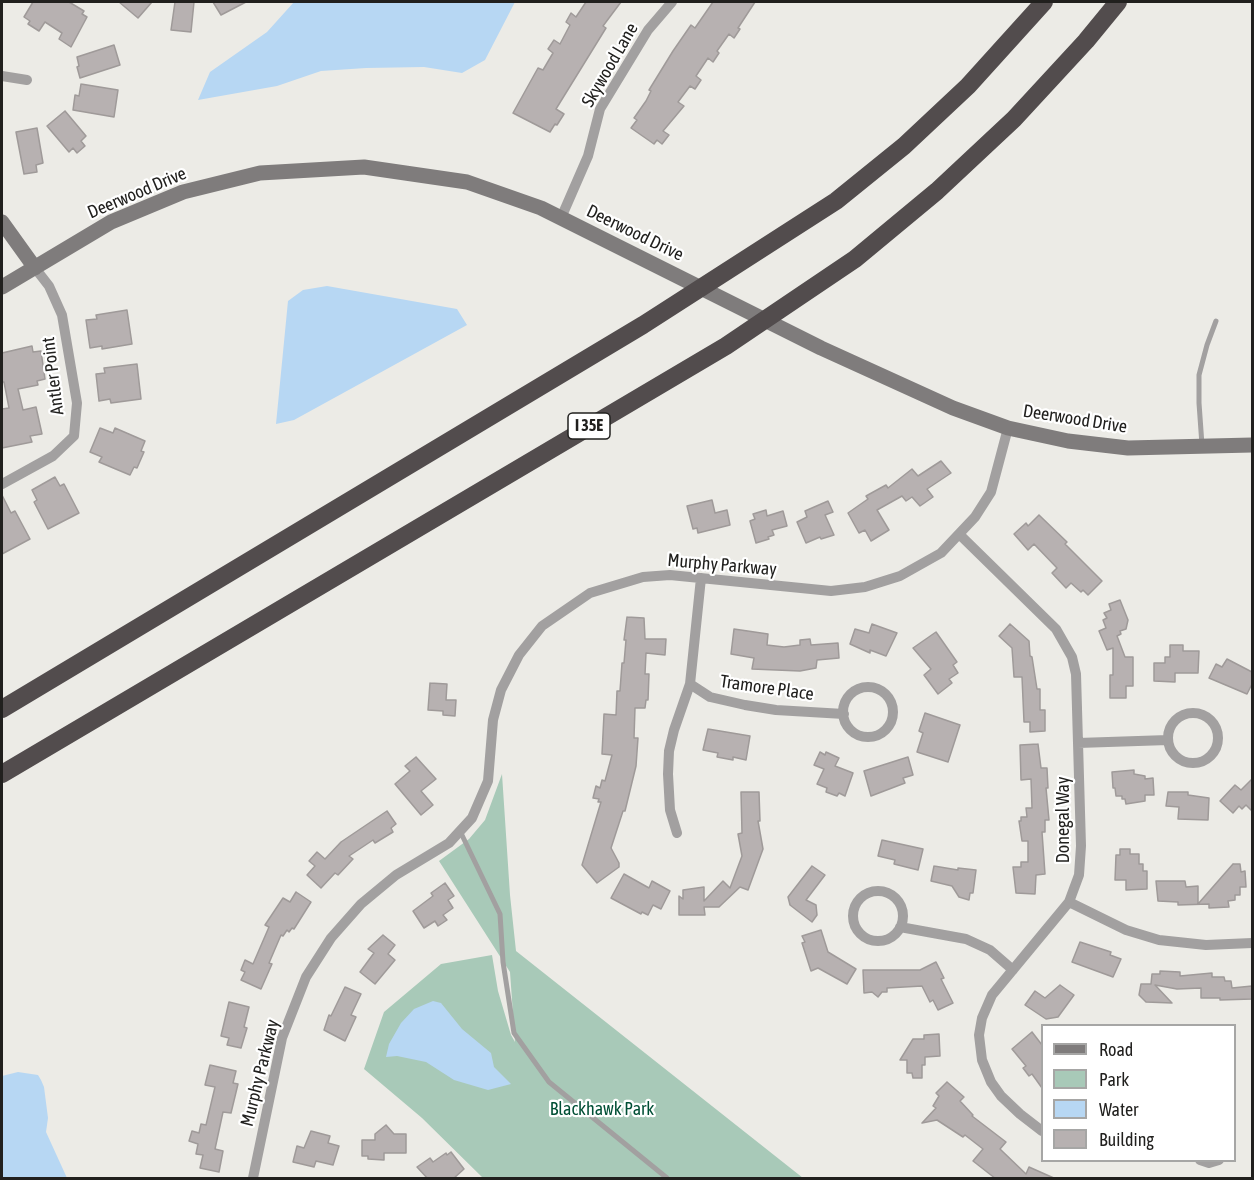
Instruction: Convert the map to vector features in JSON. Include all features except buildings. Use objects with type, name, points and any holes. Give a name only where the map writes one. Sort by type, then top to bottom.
[{"type":"highway","points":[[2,708],[643,326],[836,201],[904,146],[968,86],[1044,2]]},
{"type":"highway","name":"I 35E","points":[[2,774],[726,346],[855,259],[937,191],[1014,119],[1086,41],[1118,2]]},
{"type":"street","name":"Skywood Lane","points":[[561,218],[588,156],[600,109],[648,30],[672,2]]},
{"type":"street","points":[[2,76],[27,80]]},
{"type":"street","name":"Deerwood Drive","points":[[2,288],[111,222],[183,192],[260,173],[364,167],[467,182],[541,208],[821,348],[953,408],[1008,428],[1068,441],[1128,448],[1252,445]]},
{"type":"street","points":[[2,222],[35,268]]},
{"type":"street","name":"Antler Point","points":[[2,484],[53,456],[74,436],[77,403],[62,315],[49,286],[35,268]]},
{"type":"street","name":"Murphy Parkway","points":[[253,1179],[282,1038],[306,977],[331,938],[361,904],[396,875],[449,843],[472,818],[488,781],[493,720],[501,690],[519,655],[543,626],[590,593],[643,577],[670,575],[831,591],[865,587],[900,576],[941,553],[975,517],[991,492],[1008,428]]},
{"type":"street","name":"Donegal Way","points":[[959,534],[1051,623],[1072,657],[1076,674],[1081,860],[1075,889],[1069,902],[992,995],[984,1010],[980,1026],[980,1051],[987,1076],[1000,1096],[1041,1130]]},
{"type":"street","points":[[677,833],[670,810],[669,752],[690,684],[701,578]]},
{"type":"street","name":"Tramore Place","points":[[690,684],[710,698],[745,705],[776,710],[844,714]]},
{"type":"street","points":[[868,687],[876,688],[889,698],[893,713],[892,721],[882,732],[868,737],[861,736],[849,727],[844,714],[848,698],[853,692],[868,687]]},
{"type":"street","points":[[1190,713],[1204,716],[1215,726],[1218,733],[1217,748],[1213,754],[1193,764],[1173,754],[1168,740],[1169,732],[1176,719],[1190,713]]},
{"type":"street","points":[[1078,743],[1168,740]]},
{"type":"street","points":[[868,893],[890,894],[903,912],[900,927],[889,938],[874,941],[866,938],[855,927],[856,904],[868,893]]},
{"type":"street","points":[[1069,902],[1126,930],[1159,940],[1206,945],[1252,943]]},
{"type":"street","points":[[900,927],[966,939],[990,950],[1013,970]]},
{"type":"lane","points":[[1202,446],[1199,375],[1216,321]]},
{"type":"lane","points":[[460,831],[500,914],[503,963],[514,1033],[549,1082],[667,1179]]},
{"type":"green space","name":"Blackhawk Park","points":[[502,774],[516,951],[803,1178],[483,1178],[422,1118],[364,1069],[384,1012],[441,964],[492,955],[498,991],[515,1042],[510,972],[439,861],[469,839],[485,820]]},
{"type":"water","points":[[294,2],[515,2],[485,60],[462,73],[424,67],[321,71],[277,86],[198,100],[210,72],[267,32]]},
{"type":"water","points":[[327,286],[457,309],[467,325],[294,420],[276,424],[288,301],[303,290]]},
{"type":"water","points":[[433,1001],[441,1003],[462,1029],[491,1053],[494,1067],[511,1084],[488,1090],[454,1080],[426,1062],[397,1056],[386,1057],[389,1044],[401,1023],[414,1009]]},
{"type":"water","points":[[18,1072],[38,1075],[41,1080],[48,1118],[46,1132],[67,1178],[2,1178],[2,1076]]}]
